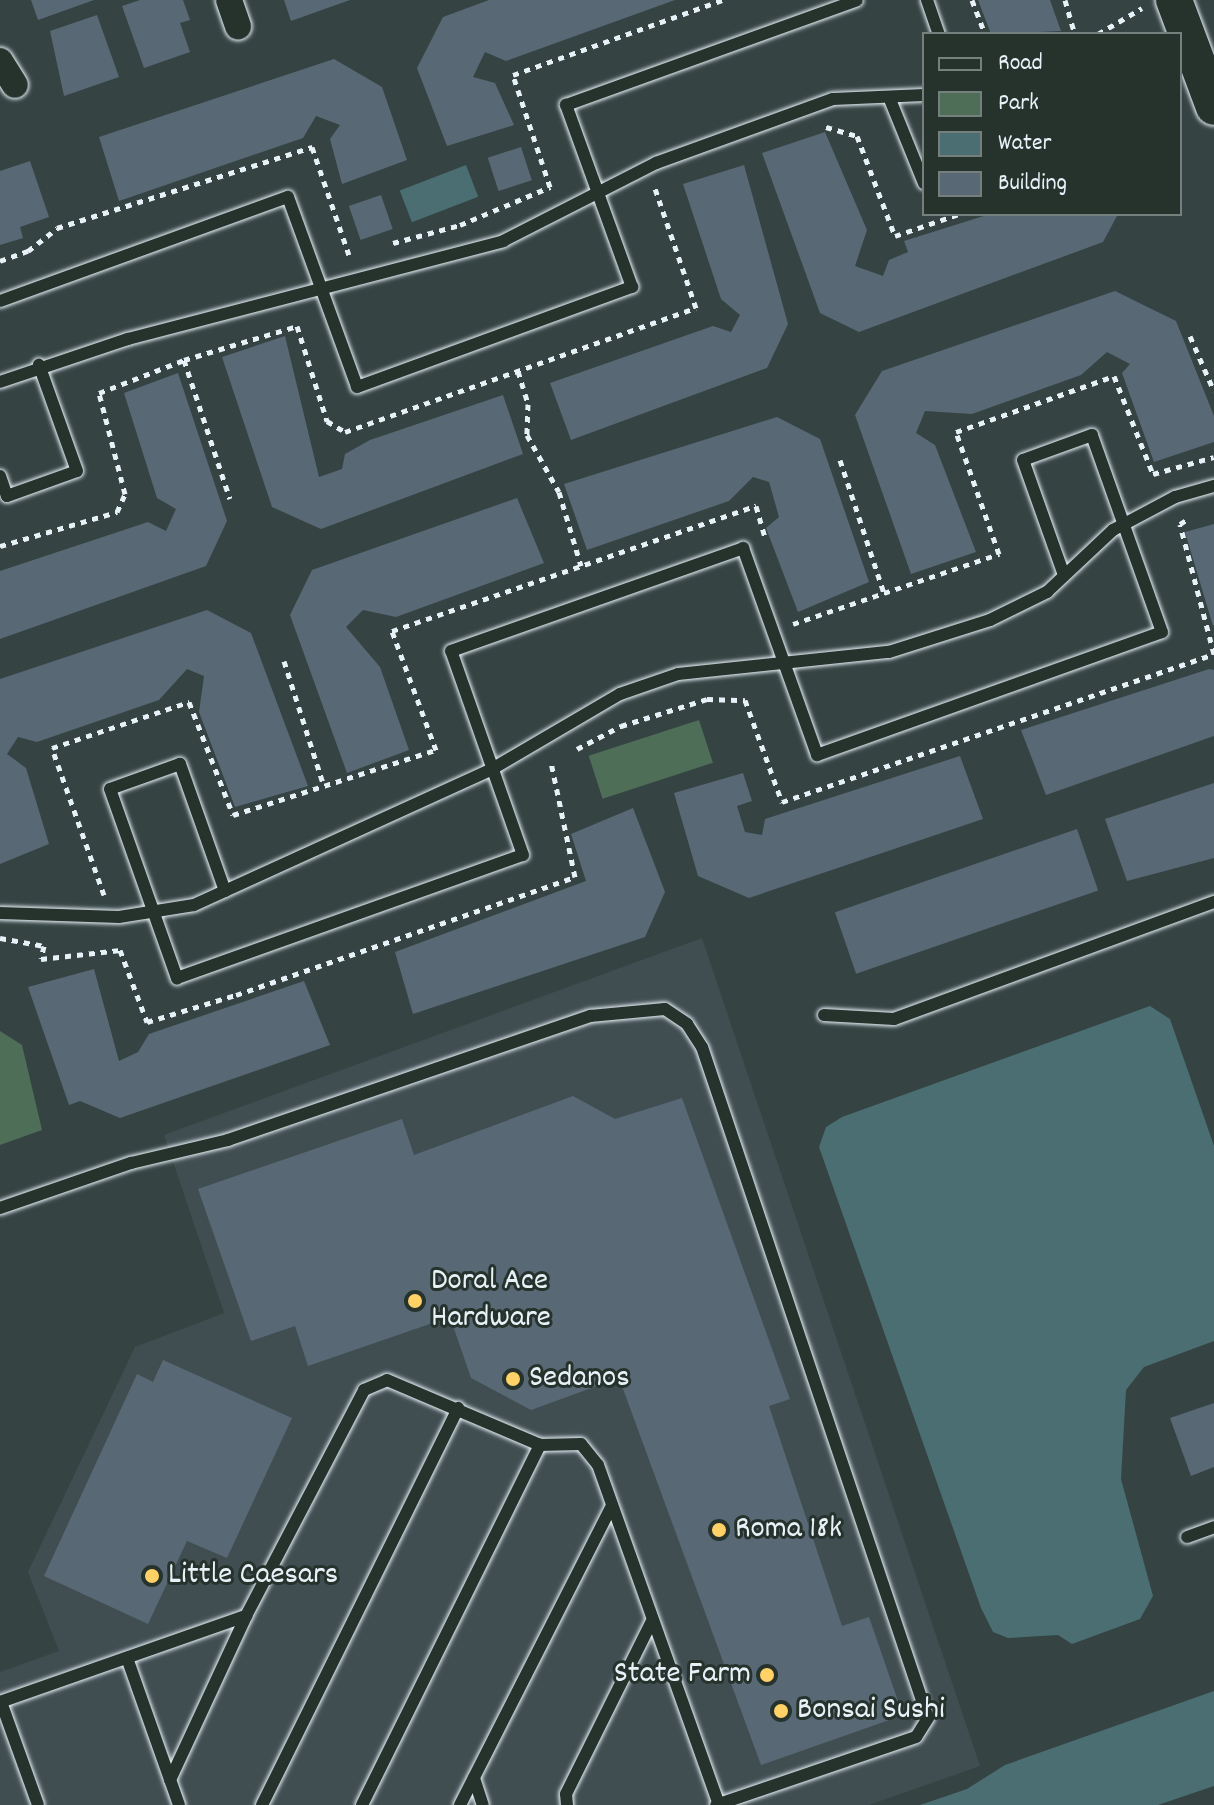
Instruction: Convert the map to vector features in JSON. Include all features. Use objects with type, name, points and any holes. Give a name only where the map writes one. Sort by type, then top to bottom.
[{"type":"street","points":[[229,0],[238,26]]},
{"type":"street","points":[[1182,42],[1214,107]]},
{"type":"street","points":[[0,61],[15,85]]},
{"type":"lane","points":[[0,301],[288,197],[357,387],[632,287],[566,105],[857,0]]},
{"type":"lane","points":[[927,0],[938,32]]},
{"type":"lane","points":[[0,382],[39,365],[503,241],[656,163],[833,99],[922,95]]},
{"type":"lane","points":[[889,97],[922,178]]},
{"type":"lane","points":[[0,476],[7,496],[77,471],[39,365]]},
{"type":"lane","points":[[225,891],[180,764],[110,789],[177,978],[523,855],[451,651],[743,548],[817,755],[1162,632],[1092,435],[1023,460],[1064,575]]},
{"type":"lane","points":[[0,913],[112,917],[194,905],[492,769],[620,694],[678,674],[889,652],[990,620],[1047,592],[1123,524],[1214,486]]},
{"type":"lane","points":[[824,1015],[894,1019],[1214,902]]},
{"type":"lane","points":[[0,1208],[131,1163],[228,1140],[590,1016],[665,1009],[687,1024],[702,1047],[928,1718],[916,1737],[718,1805],[598,1465],[581,1444],[540,1445],[387,1380],[364,1390],[246,1616],[170,1780]]},
{"type":"lane","points":[[262,1805],[458,1408]]},
{"type":"lane","points":[[362,1805],[540,1445]]},
{"type":"lane","points":[[460,1805],[612,1505]]},
{"type":"lane","points":[[1187,1537],[1214,1527]]},
{"type":"lane","points":[[38,1805],[0,1702],[246,1616]]},
{"type":"lane","points":[[567,1805],[566,1794],[652,1621]]},
{"type":"lane","points":[[127,1658],[179,1805]]},
{"type":"lane","points":[[474,1778],[483,1805]]},
{"type":"path","points":[[389,244],[460,225],[550,187],[513,75],[722,0]]},
{"type":"path","points":[[972,0],[984,32]]},
{"type":"path","points":[[1065,0],[1074,32]]},
{"type":"path","points":[[1107,32],[1170,18]]},
{"type":"path","points":[[0,261],[28,251],[57,228],[312,147],[346,256],[360,252]]},
{"type":"path","points":[[1190,336],[1214,391]]},
{"type":"path","points":[[184,360],[230,499]]},
{"type":"path","points":[[518,371],[528,404],[527,435],[559,492],[581,566]]},
{"type":"path","points":[[840,460],[884,593]]},
{"type":"path","points":[[573,751],[664,711],[707,699],[745,700],[782,802],[1214,654],[1180,524],[1202,511]]},
{"type":"path","points":[[284,661],[324,786]]},
{"type":"path","points":[[0,938],[44,946],[41,959],[120,950],[147,1022],[236,995],[575,877],[566,813],[549,763],[561,757]]},
{"type":"shaded area","points":[[702,938],[980,1766],[869,1805],[0,1805],[0,1672],[59,1651],[28,1572],[135,1347],[224,1313],[164,1135]]},
{"type":"green space","points":[[699,720],[713,763],[603,799],[589,756]]},
{"type":"green space","points":[[0,1031],[22,1045],[42,1130],[0,1145]]},
{"type":"water","points":[[466,165],[478,197],[412,222],[400,190]]},
{"type":"water","points":[[1150,1006],[1170,1019],[1214,1146],[1214,1341],[1144,1367],[1126,1390],[1121,1479],[1153,1596],[1140,1619],[1072,1644],[1058,1635],[1008,1638],[993,1632],[981,1608],[819,1147],[826,1127],[842,1117]]},
{"type":"water","points":[[1214,1691],[1214,1786],[1158,1805],[920,1805],[967,1789],[1005,1765]]},
{"type":"building","points":[[31,0],[94,0],[38,20]]},
{"type":"building","points":[[140,0],[183,0],[190,20],[180,23],[190,52],[144,68],[122,6]]},
{"type":"building","points":[[284,0],[350,0],[291,21]]},
{"type":"building","points":[[489,0],[675,0],[506,61],[485,52],[473,77],[495,83],[514,125],[447,146],[417,68],[443,17]]},
{"type":"building","points":[[978,0],[1050,0],[1061,31],[1038,32],[990,32]]},
{"type":"building","points":[[97,15],[119,77],[64,96],[50,31]]},
{"type":"building","points":[[334,59],[382,87],[407,160],[342,184],[330,139],[340,125],[316,116],[303,138],[119,201],[99,137]]},
{"type":"building","points":[[825,132],[867,230],[855,266],[883,276],[889,260],[908,252],[904,241],[984,216],[1117,216],[1103,242],[859,332],[820,313],[762,153]]},
{"type":"building","points":[[521,147],[532,180],[499,191],[488,158]]},
{"type":"building","points":[[30,161],[49,217],[20,227],[23,238],[0,245],[0,171]]},
{"type":"building","points":[[744,165],[788,324],[767,368],[571,440],[550,383],[713,326],[731,332],[740,315],[721,299],[683,184]]},
{"type":"building","points":[[381,195],[393,229],[361,240],[349,206]]},
{"type":"building","points":[[1115,291],[1176,321],[1214,416],[1214,442],[1154,462],[1122,373],[1130,364],[1107,352],[1081,375],[972,414],[925,411],[916,433],[935,445],[976,552],[911,574],[855,415],[882,371]]},
{"type":"building","points":[[285,336],[319,477],[342,469],[345,454],[370,440],[503,395],[523,454],[321,529],[272,507],[222,357]]},
{"type":"building","points":[[178,373],[227,521],[206,566],[0,639],[0,571],[148,522],[166,531],[176,509],[157,498],[124,393]]},
{"type":"building","points":[[777,417],[820,439],[869,582],[798,612],[766,528],[779,517],[769,482],[753,477],[729,501],[587,550],[564,484]]},
{"type":"building","points":[[517,498],[544,563],[396,617],[363,610],[346,627],[380,667],[409,750],[347,773],[290,615],[312,570]]},
{"type":"building","points":[[1214,524],[1214,625],[1213,626],[1185,532]]},
{"type":"building","points":[[207,610],[251,633],[308,786],[235,807],[199,712],[204,676],[187,669],[159,700],[37,742],[18,737],[7,754],[26,768],[49,844],[0,864],[0,679]]},
{"type":"building","points":[[1209,669],[1214,670],[1214,736],[1046,795],[1021,730]]},
{"type":"building","points":[[960,756],[983,819],[749,898],[698,876],[674,793],[743,773],[752,801],[737,806],[745,832],[762,835],[765,819]]},
{"type":"building","points":[[1214,783],[1214,858],[1127,881],[1105,819]]},
{"type":"building","points":[[633,808],[665,892],[645,937],[413,1014],[395,952],[586,881],[571,834]]},
{"type":"building","points":[[1077,829],[1098,890],[856,974],[835,912]]},
{"type":"building","points":[[94,969],[119,1061],[138,1052],[149,1034],[304,981],[330,1045],[120,1118],[80,1101],[69,1105],[28,987]]},
{"type":"building","points":[[573,1096],[615,1119],[682,1098],[790,1399],[769,1406],[842,1626],[869,1617],[898,1701],[895,1718],[761,1765],[619,1378],[531,1410],[471,1378],[450,1317],[308,1366],[295,1326],[251,1341],[198,1189],[402,1119],[414,1155]]},
{"type":"building","points":[[163,1360],[292,1418],[227,1558],[187,1541],[148,1624],[44,1576],[137,1374],[153,1382]]},
{"type":"building","points":[[1214,1403],[1214,1467],[1191,1476],[1170,1418]]},
{"type":"place","name":"Doral Ace Hardware","points":[[415,1301]]},
{"type":"place","name":"Sedanos","points":[[513,1379]]},
{"type":"place","name":"Roma 18k","points":[[719,1530]]},
{"type":"place","name":"Little Caesars","points":[[152,1576]]},
{"type":"place","name":"State Farm","points":[[767,1675]]},
{"type":"place","name":"Bonsai Sushi","points":[[781,1711]]}]
